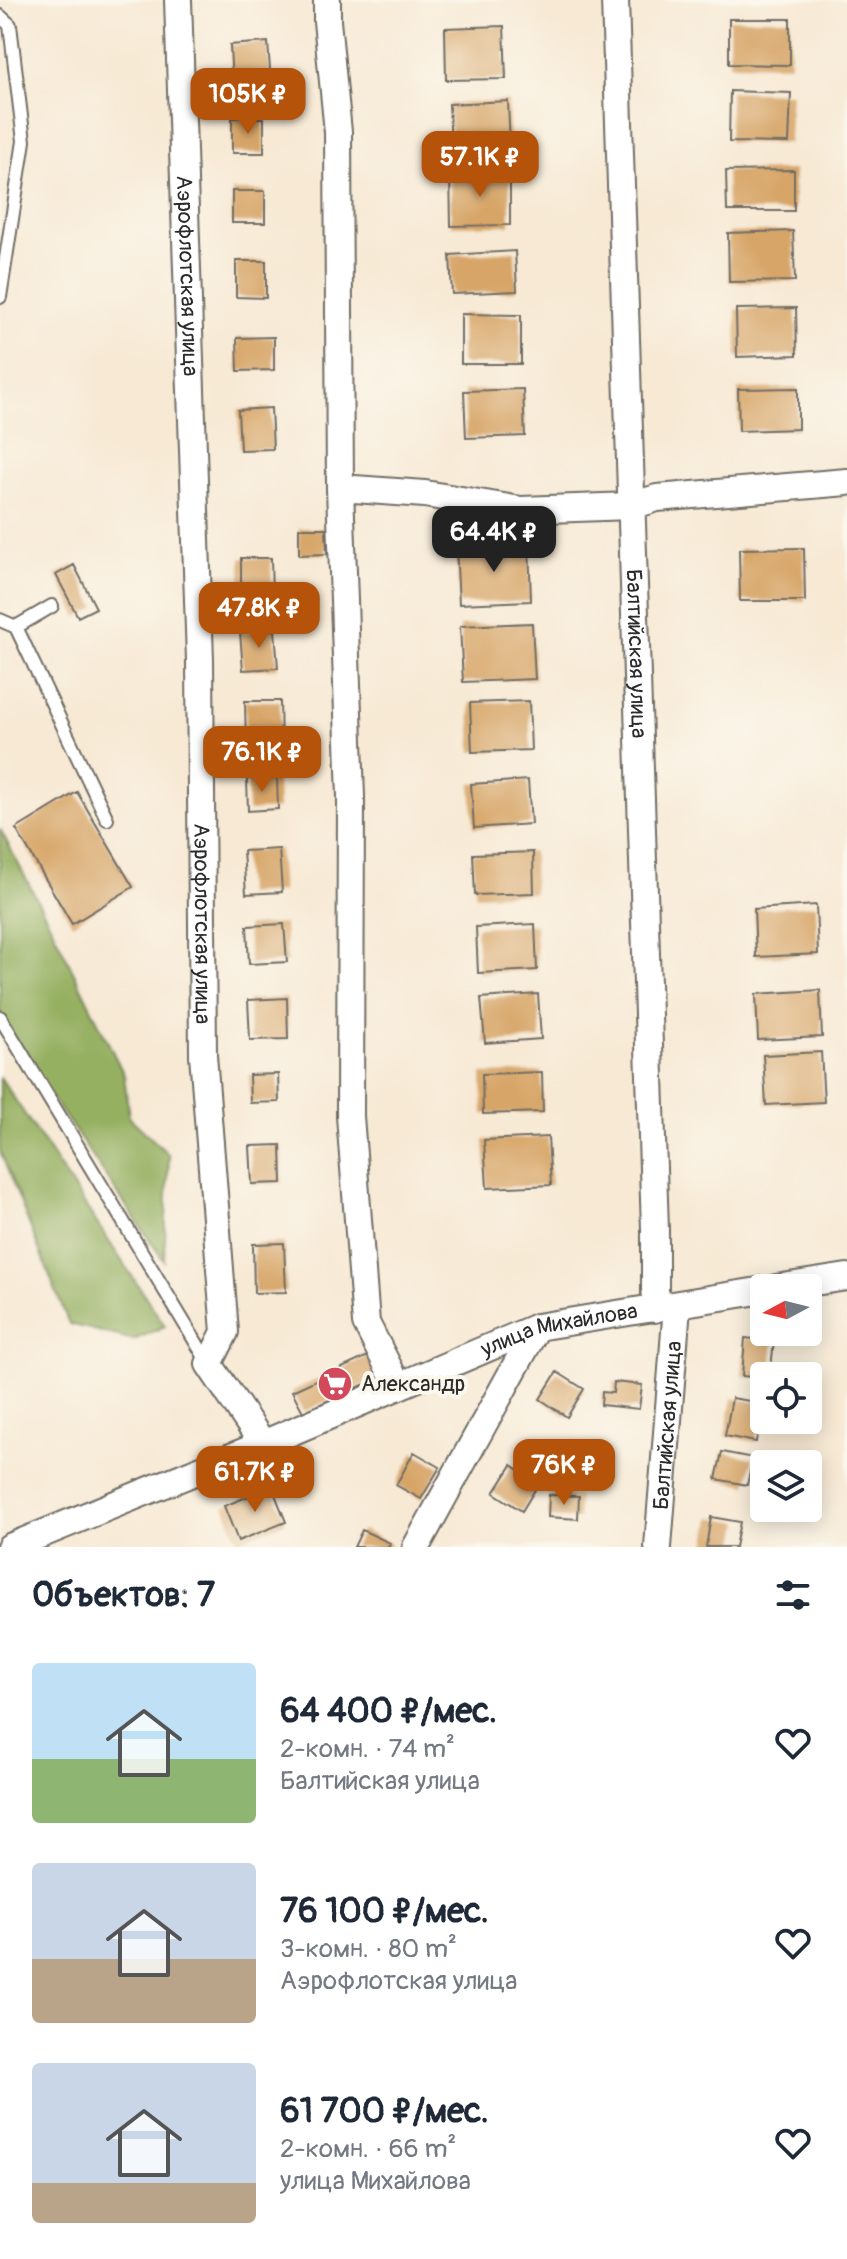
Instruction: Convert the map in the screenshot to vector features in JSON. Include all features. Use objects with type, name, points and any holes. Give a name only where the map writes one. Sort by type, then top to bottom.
[{"type":"street","name":"Аэрофлотская улица","points":[[178,0],[200,660],[203,1055],[225,1332],[209,1364]]},
{"type":"street","points":[[327,0],[338,132],[340,488],[351,797],[350,1116],[366,1323],[398,1386]]},
{"type":"street","name":"Балтийская улица","points":[[615,0],[655,1230],[666,1308],[658,1547]]},
{"type":"street","points":[[340,488],[425,494],[521,510],[631,506],[657,498],[847,482]]},
{"type":"street","points":[[822,1281],[847,1277]]},
{"type":"street","name":"улица Михайлова","points":[[10,1547],[263,1444],[537,1327],[750,1293]]},
{"type":"street","points":[[416,1547],[537,1327]]},
{"type":"street","points":[[209,1364],[263,1444]]},
{"type":"lane","points":[[0,16],[10,25],[24,141],[0,297]]},
{"type":"lane","points":[[16,627],[52,606]]},
{"type":"lane","points":[[0,620],[16,627],[107,819]]},
{"type":"lane","points":[[0,1017],[209,1364]]},
{"type":"green space","points":[[0,829],[124,1075],[129,1117],[169,1155],[164,1261],[0,1022]]},
{"type":"green space","points":[[0,1077],[165,1326],[134,1340],[69,1324],[0,1151]]},
{"type":"building","points":[[729,19],[790,19],[790,65],[729,64]]},
{"type":"building","points":[[504,26],[506,79],[446,80],[445,28]]},
{"type":"building","points":[[268,42],[271,83],[232,85],[230,45]]},
{"type":"building","points":[[730,91],[791,93],[789,143],[729,142]]},
{"type":"building","points":[[508,101],[510,149],[451,150],[449,104]]},
{"type":"building","points":[[232,118],[264,118],[264,153],[232,153]]},
{"type":"building","points":[[794,170],[794,211],[727,211],[726,171]]},
{"type":"building","points":[[510,172],[510,225],[451,226],[450,173]]},
{"type":"building","points":[[232,191],[265,191],[265,223],[232,223]]},
{"type":"building","points":[[793,231],[795,281],[729,282],[728,233]]},
{"type":"building","points":[[515,251],[517,291],[452,294],[450,255]]},
{"type":"building","points":[[236,261],[266,261],[266,298],[236,297]]},
{"type":"building","points":[[796,308],[797,355],[737,357],[736,309]]},
{"type":"building","points":[[461,314],[521,315],[521,364],[461,364]]},
{"type":"building","points":[[274,337],[274,370],[238,371],[237,338]]},
{"type":"building","points":[[798,388],[798,429],[739,431],[738,389]]},
{"type":"building","points":[[523,389],[525,436],[466,438],[464,391]]},
{"type":"building","points":[[271,408],[273,449],[240,450],[238,410]]},
{"type":"building","points":[[299,528],[326,528],[327,554],[299,555]]},
{"type":"building","points":[[529,543],[531,601],[459,604],[456,547]]},
{"type":"building","points":[[804,548],[805,601],[740,601],[739,549]]},
{"type":"building","points":[[241,558],[271,558],[272,596],[241,597]]},
{"type":"building","points":[[74,565],[96,608],[78,617],[56,575]]},
{"type":"building","points":[[532,623],[535,679],[463,682],[460,626]]},
{"type":"building","points":[[275,630],[278,668],[243,670],[240,632]]},
{"type":"building","points":[[245,701],[280,701],[281,744],[246,744]]},
{"type":"building","points":[[529,701],[531,750],[472,752],[470,703]]},
{"type":"building","points":[[277,777],[278,809],[248,811],[247,779]]},
{"type":"building","points":[[528,780],[531,824],[474,828],[471,784]]},
{"type":"building","points":[[77,792],[133,887],[72,924],[16,829]]},
{"type":"building","points":[[279,849],[282,892],[246,894],[243,851]]},
{"type":"building","points":[[533,852],[534,893],[475,895],[473,854]]},
{"type":"building","points":[[816,905],[818,954],[756,957],[754,909]]},
{"type":"building","points":[[284,924],[287,962],[249,964],[247,926]]},
{"type":"building","points":[[535,924],[537,970],[478,973],[476,927]]},
{"type":"building","points":[[820,990],[822,1037],[758,1040],[756,994]]},
{"type":"building","points":[[538,994],[541,1039],[485,1043],[481,998]]},
{"type":"building","points":[[287,998],[288,1039],[250,1040],[248,1000]]},
{"type":"building","points":[[821,1052],[824,1102],[766,1105],[763,1055]]},
{"type":"building","points":[[542,1072],[543,1112],[483,1114],[482,1074]]},
{"type":"building","points":[[278,1074],[279,1102],[250,1103],[249,1075]]},
{"type":"building","points":[[548,1137],[551,1185],[487,1188],[484,1140]]},
{"type":"building","points":[[281,1145],[282,1183],[252,1184],[250,1146]]},
{"type":"building","points":[[284,1243],[286,1292],[254,1293],[253,1244]]},
{"type":"building","points":[[745,1338],[750,1339],[750,1346],[773,1346],[772,1362],[750,1362],[750,1377],[742,1376]]},
{"type":"building","name":"Александр","points":[[368,1356],[379,1378],[303,1412],[292,1391]]},
{"type":"building","points":[[557,1372],[584,1389],[567,1417],[540,1399]]},
{"type":"building","points":[[614,1382],[642,1385],[639,1409],[601,1405],[602,1392],[613,1393]]},
{"type":"building","points":[[732,1398],[750,1401],[750,1434],[757,1434],[756,1442],[725,1436]]},
{"type":"building","points":[[414,1452],[440,1467],[421,1499],[396,1485]]},
{"type":"building","points":[[722,1452],[750,1457],[747,1485],[716,1479]]},
{"type":"building","points":[[512,1465],[539,1483],[522,1511],[494,1493]]},
{"type":"building","points":[[272,1487],[286,1522],[238,1541],[224,1506]]},
{"type":"building","points":[[549,1495],[579,1496],[578,1519],[548,1517]]},
{"type":"building","points":[[711,1517],[740,1522],[735,1547],[706,1547]]},
{"type":"building","points":[[362,1530],[390,1543],[389,1547],[354,1547]]},
{"type":"place","name":"Александр","points":[[335,1384]]}]
